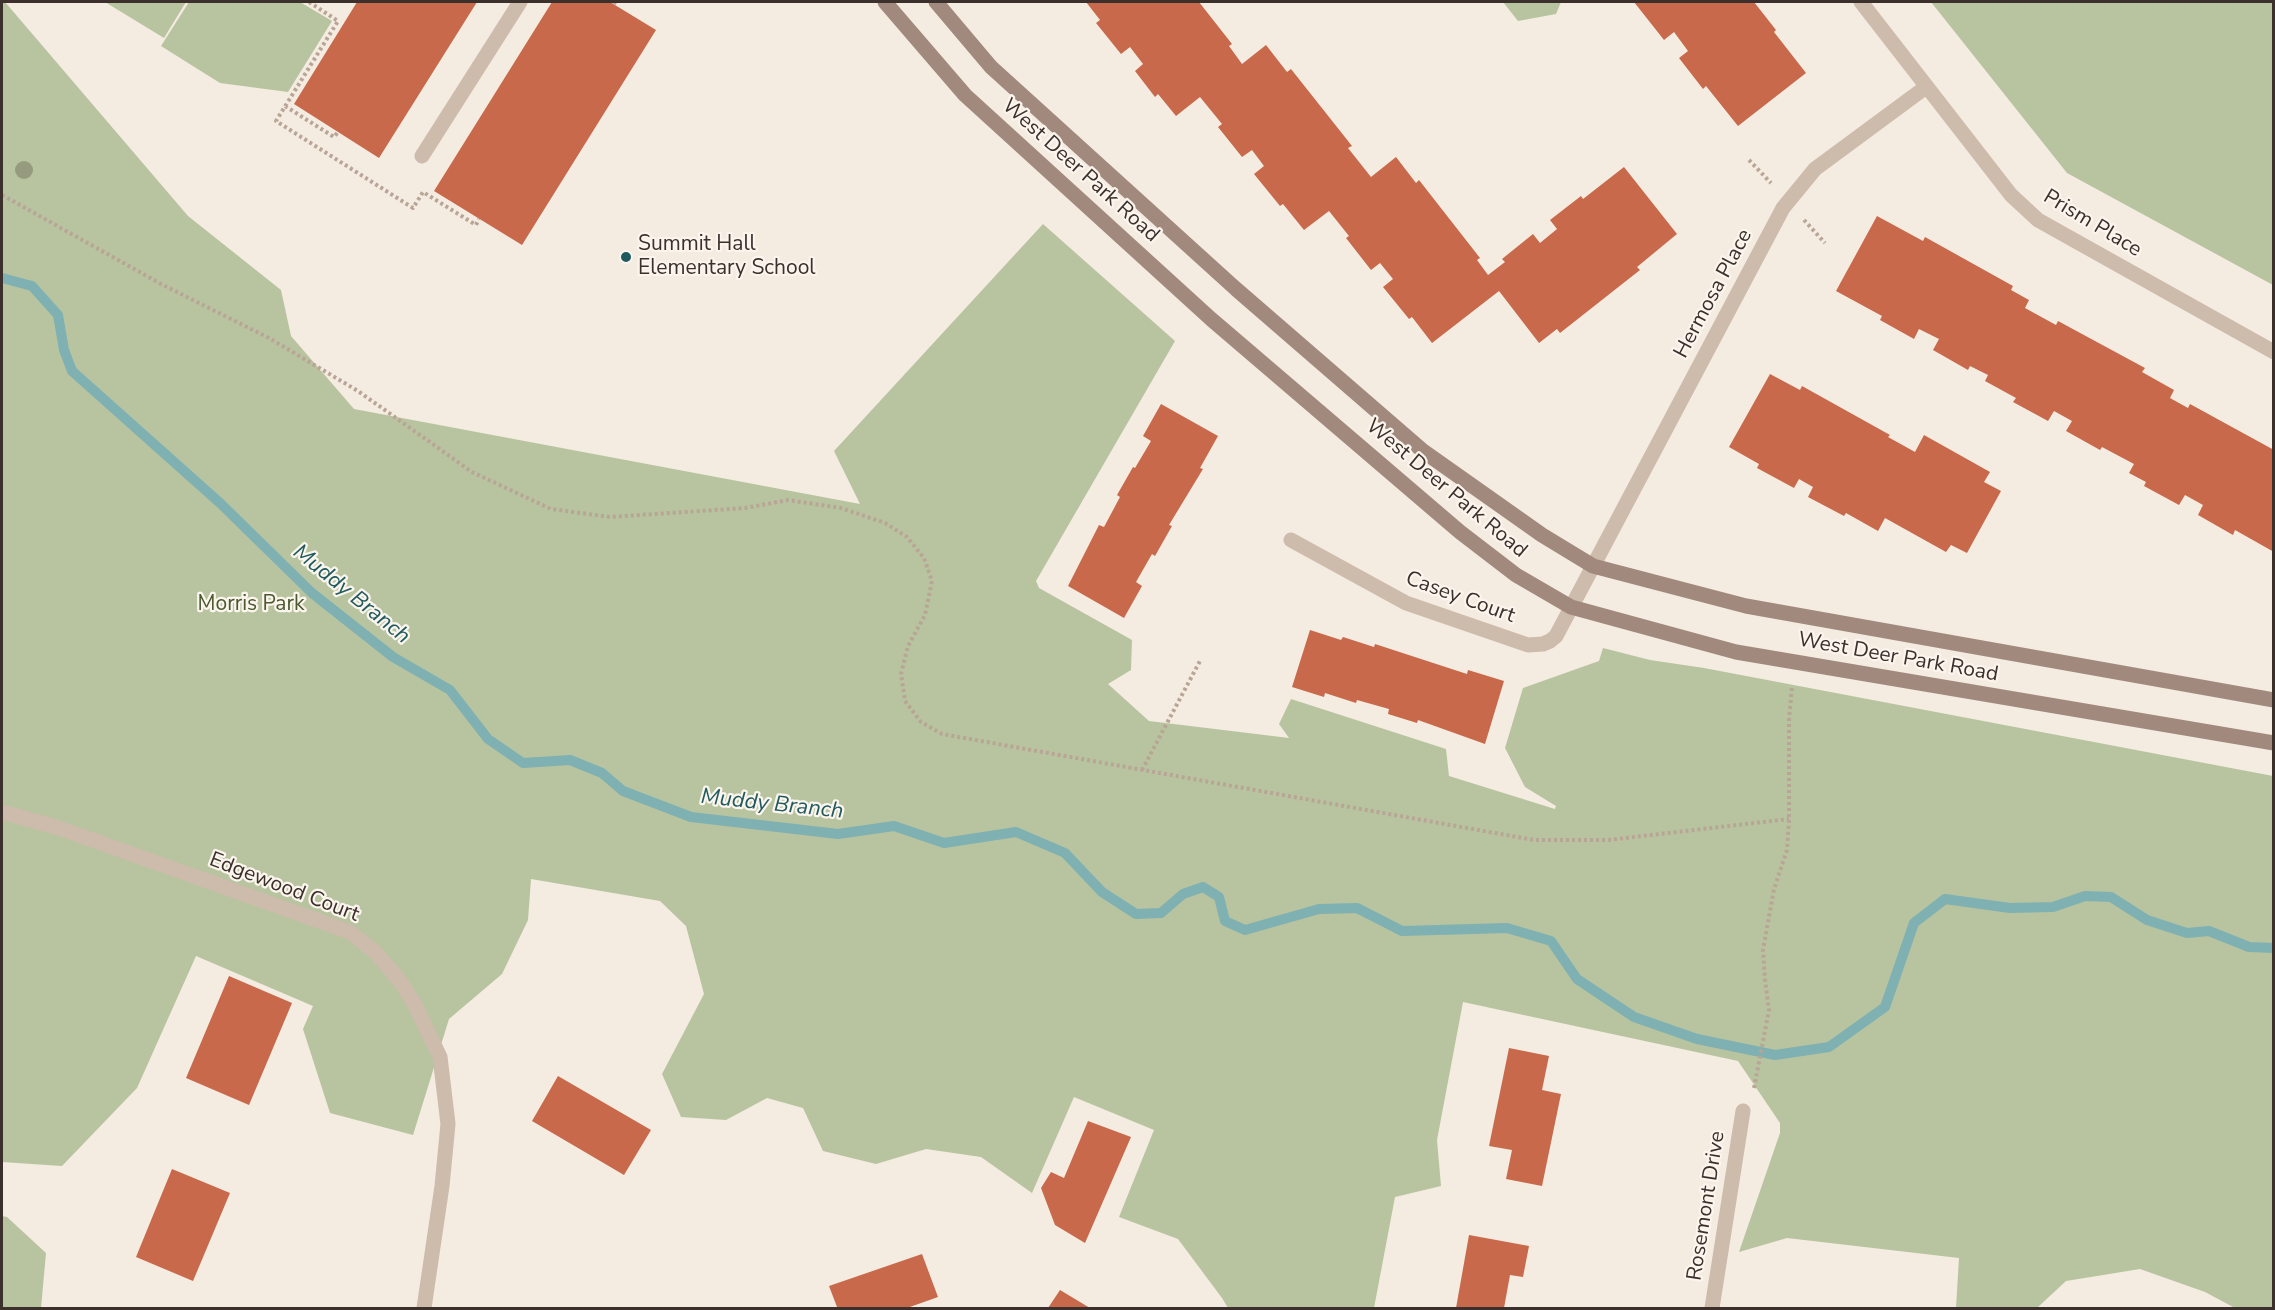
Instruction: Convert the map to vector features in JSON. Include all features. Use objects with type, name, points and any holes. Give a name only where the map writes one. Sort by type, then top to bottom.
[{"type":"street","points":[[422,156],[520,2]]},
{"type":"street","name":"West Deer Park Road","points":[[885,2],[965,95],[1212,319],[1460,532],[1516,575],[1571,607],[1736,652],[2274,743]]},
{"type":"street","name":"West Deer Park Road","points":[[936,2],[991,67],[1236,289],[1423,451],[1542,536],[1593,566],[1746,606],[2274,700]]},
{"type":"street","name":"Prism Place","points":[[1862,2],[2011,195],[2038,220],[2274,352]]},
{"type":"street","name":"Hermosa Place","points":[[1571,607],[1783,208],[1815,169],[1926,87]]},
{"type":"street","name":"Casey Court","points":[[1291,540],[1406,603],[1528,645],[1543,645],[1556,636],[1571,607]]},
{"type":"street","name":"Edgewood Court","points":[[2,812],[71,832],[350,932],[364,942],[400,981],[414,1003],[440,1057],[448,1124],[442,1185],[424,1308]]},
{"type":"street","name":"Rosemont Drive","points":[[1712,1308],[1743,1111]]},
{"type":"path","points":[[309,2],[338,21],[276,120],[413,208],[423,192],[476,225],[479,219]]},
{"type":"path","points":[[285,106],[334,137],[338,132]]},
{"type":"path","points":[[2,195],[161,284],[269,338],[358,391],[472,472],[551,509],[610,517],[745,508],[788,501],[841,508],[885,523],[907,537],[924,558],[932,581],[925,615],[908,646],[902,674],[905,701],[921,722],[942,734],[1534,840],[1608,840],[1790,819]]},
{"type":"path","points":[[1142,770],[1200,661]]},
{"type":"path","points":[[1754,1090],[1769,1010],[1763,950],[1774,888],[1787,850],[1790,819],[1789,720],[1795,662]]},
{"type":"green space","name":"Morris Park","points":[[2,2],[5,2],[188,216],[281,290],[291,336],[354,409],[860,504],[834,451],[1043,224],[1175,341],[1036,581],[1039,588],[1132,640],[1131,670],[1108,684],[1149,721],[1289,738],[1279,724],[1291,699],[1446,749],[1449,776],[1555,809],[1556,806],[1525,787],[1505,748],[1523,688],[1599,661],[1603,648],[1650,660],[1704,668],[2273,776],[2273,1308],[2235,1308],[2205,1292],[2140,1269],[2066,1281],[2037,1308],[1956,1308],[1959,1258],[1787,1238],[1739,1252],[1780,1133],[1780,1123],[1738,1061],[1463,1002],[1437,1140],[1441,1186],[1395,1197],[1374,1308],[1228,1308],[1178,1239],[1119,1217],[1154,1130],[1074,1097],[1032,1193],[981,1157],[926,1149],[876,1164],[823,1151],[803,1108],[767,1098],[726,1120],[681,1117],[662,1074],[704,994],[686,926],[660,901],[531,879],[528,920],[502,974],[449,1019],[413,1135],[330,1113],[303,1029],[313,1006],[196,956],[137,1088],[62,1166],[2,1162]]},
{"type":"green space","points":[[105,2],[186,2],[164,38]]},
{"type":"green space","points":[[189,2],[300,2],[332,21],[288,92],[220,83],[161,46]]},
{"type":"green space","points":[[1503,2],[1561,2],[1556,14],[1518,21]]},
{"type":"green space","points":[[1931,2],[2273,2],[2273,285],[2067,173]]},
{"type":"green space","points":[[2,1216],[7,1217],[46,1253],[41,1308],[2,1308]]},
{"type":"building","points":[[357,2],[477,2],[379,158],[294,104]]},
{"type":"building","points":[[552,2],[610,2],[656,30],[522,245],[434,191]]},
{"type":"building","points":[[1086,2],[1199,2],[1232,44],[1229,46],[1242,64],[1266,45],[1287,72],[1291,69],[1352,146],[1348,148],[1371,177],[1396,157],[1416,183],[1419,180],[1480,258],[1477,260],[1488,275],[1505,262],[1502,259],[1533,234],[1540,243],[1557,229],[1550,220],[1581,196],[1583,199],[1624,167],[1677,234],[1637,267],[1640,270],[1560,333],[1557,329],[1539,343],[1499,291],[1432,343],[1412,317],[1409,319],[1383,287],[1393,279],[1380,263],[1371,270],[1346,238],[1349,236],[1329,211],[1304,230],[1283,204],[1280,206],[1254,174],[1264,166],[1252,150],[1242,157],[1218,127],[1222,124],[1200,97],[1176,116],[1158,94],[1155,97],[1135,71],[1143,64],[1130,47],[1121,54],[1096,23],[1100,20]]},
{"type":"building","points":[[1634,2],[1754,2],[1806,73],[1738,126],[1706,86],[1703,89],[1679,58],[1688,51],[1674,32],[1664,40]]},
{"type":"building","points":[[1877,216],[1923,241],[1925,237],[2013,286],[2011,290],[2029,300],[2025,308],[2056,325],[2058,321],[2145,368],[2142,372],[2174,390],[2170,398],[2188,408],[2190,404],[2274,450],[2274,552],[2235,530],[2233,535],[2198,515],[2203,505],[2185,495],[2179,505],[2144,486],[2146,482],[2129,473],[2134,464],[2102,447],[2100,450],[2066,431],[2072,421],[2054,411],[2048,421],[2013,402],[2016,398],[1985,381],[1988,375],[1970,366],[1968,370],[1933,350],[1939,339],[1919,329],[1914,339],[1880,320],[1882,316],[1836,291]]},
{"type":"building","points":[[1770,374],[1800,390],[1802,386],[1890,435],[1888,437],[1915,452],[1924,435],[1990,472],[1984,482],[2001,491],[1967,553],[1951,545],[1946,552],[1885,518],[1878,531],[1846,513],[1844,516],[1808,497],[1813,487],[1799,479],[1794,488],[1757,468],[1759,464],[1729,447]]},
{"type":"building","points":[[1161,404],[1218,436],[1200,468],[1203,469],[1169,525],[1172,526],[1155,556],[1152,554],[1136,582],[1142,586],[1124,618],[1068,586],[1099,525],[1104,527],[1120,497],[1117,495],[1151,441],[1143,436]]},
{"type":"building","points":[[1310,630],[1341,640],[1343,637],[1374,647],[1375,644],[1467,674],[1468,670],[1504,681],[1485,744],[1418,720],[1417,723],[1388,714],[1389,709],[1357,700],[1356,703],[1325,693],[1324,697],[1292,687]]},
{"type":"building","points":[[229,976],[292,1003],[249,1105],[186,1078]]},
{"type":"building","points":[[1509,1048],[1549,1056],[1542,1090],[1561,1094],[1542,1186],[1506,1179],[1512,1150],[1489,1146]]},
{"type":"building","points":[[558,1076],[651,1130],[624,1175],[532,1121]]},
{"type":"building","points":[[1088,1121],[1131,1137],[1085,1243],[1055,1225],[1041,1188],[1051,1172],[1064,1178]]},
{"type":"building","points":[[172,1169],[230,1193],[193,1281],[136,1257]]},
{"type":"building","points":[[1469,1235],[1529,1246],[1523,1277],[1510,1275],[1504,1308],[1456,1308]]},
{"type":"building","points":[[922,1254],[938,1297],[907,1308],[835,1308],[837,1307],[829,1286]]},
{"type":"building","points":[[1060,1290],[1090,1308],[1048,1308]]},
{"type":"waterway","name":"Muddy Branch","points":[[2,278],[32,286],[58,315],[64,350],[72,371],[220,503],[312,593],[393,657],[450,690],[488,739],[523,763],[570,760],[602,773],[623,791],[691,817],[838,834],[894,826],[944,843],[1016,832],[1065,853],[1102,892],[1136,914],[1161,913],[1183,894],[1203,887],[1219,897],[1225,921],[1245,930],[1319,909],[1357,908],[1402,931],[1507,928],[1551,941],[1577,979],[1634,1017],[1697,1039],[1775,1055],[1829,1047],[1885,1007],[1914,923],[1945,899],[2010,908],[2053,907],[2085,896],[2111,897],[2147,920],[2187,933],[2209,931],[2249,947],[2274,948]]},
{"type":"place","name":"Summit Hall Elementary School","points":[[626,257]]}]
